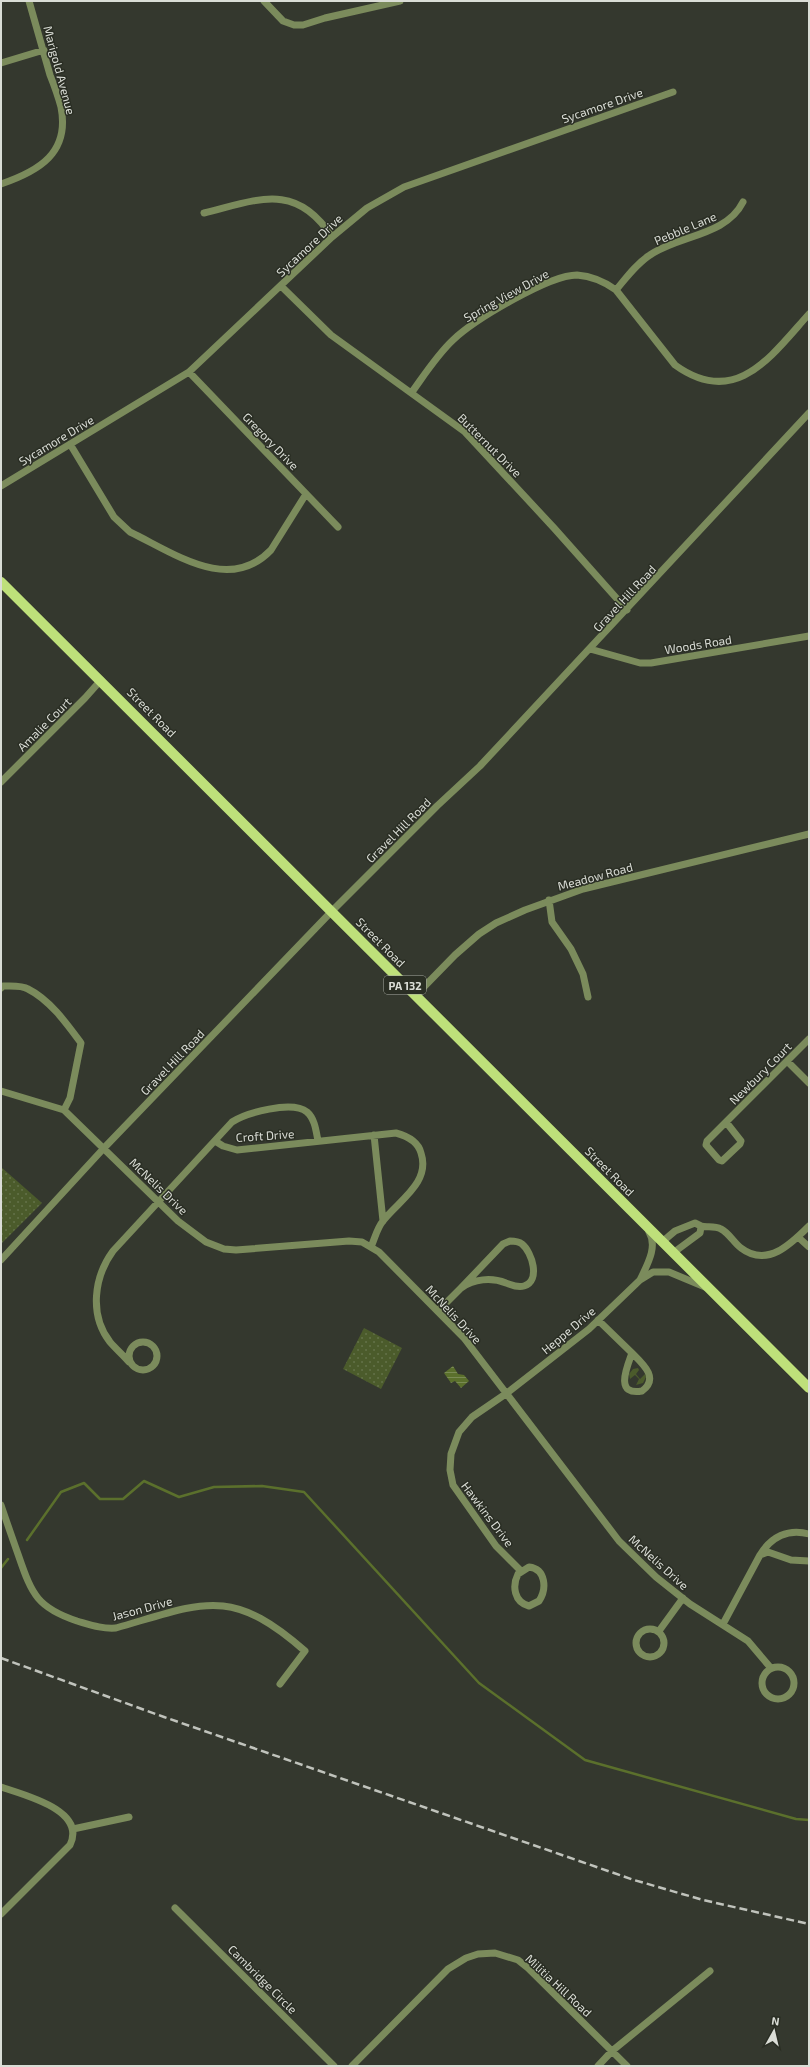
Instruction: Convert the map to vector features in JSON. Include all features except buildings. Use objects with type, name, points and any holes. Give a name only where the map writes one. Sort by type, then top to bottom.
[{"type":"main road","name":"Street Road","points":[[1,582],[101,680],[809,1388]]},
{"type":"street","name":"Marigold Avenue","points":[[1,184],[34,171],[45,162],[58,145],[61,133],[61,107],[29,1]]},
{"type":"street","points":[[264,1],[283,21],[294,25],[303,25],[325,18],[400,1]]},
{"type":"street","points":[[1,63],[44,50]]},
{"type":"street","name":"Sycamore Drive","points":[[1,486],[189,372],[332,237],[367,208],[404,187],[673,92]]},
{"type":"street","points":[[204,213],[257,199],[275,198],[288,201],[312,213],[320,220],[332,237]]},
{"type":"street","name":"Pebble Lane","points":[[616,290],[649,255],[727,222],[734,216],[743,202]]},
{"type":"street","name":"Spring View Drive","points":[[412,392],[435,359],[465,330],[486,316],[551,280],[563,277],[584,276],[597,279],[616,290],[676,365],[687,374],[706,380],[733,380],[757,369],[809,314]]},
{"type":"street","name":"Butternut Drive","points":[[281,286],[331,335],[450,420],[482,449],[627,610]]},
{"type":"street","name":"Gregory Drive","points":[[189,372],[338,527]]},
{"type":"street","name":"Gravel Hill Road","points":[[1,1260],[104,1148],[332,911],[437,806],[480,766],[809,413]]},
{"type":"street","points":[[70,444],[114,517],[121,525],[130,532],[210,569],[229,571],[241,569],[264,558],[271,550],[306,494]]},
{"type":"street","name":"Woods Road","points":[[590,649],[640,662],[651,663],[809,636]]},
{"type":"street","name":"Amalie Court","points":[[1,782],[101,680]]},
{"type":"street","name":"Meadow Road","points":[[416,995],[455,955],[479,934],[496,923],[549,900],[615,881],[809,834]]},
{"type":"street","points":[[549,900],[552,922],[555,929],[572,949],[582,974],[588,997]]},
{"type":"street","points":[[1,988],[3,986],[27,988],[44,1000],[65,1022],[81,1043],[70,1098],[64,1110],[1,1091]]},
{"type":"street","name":"Newbury Court","points":[[726,1122],[741,1140],[740,1144],[722,1161],[719,1160],[706,1145],[707,1142],[726,1122],[809,1039]]},
{"type":"street","points":[[787,1061],[809,1083]]},
{"type":"street","name":"Croft Drive","points":[[129,1362],[105,1334],[97,1311],[97,1288],[107,1260],[215,1141],[239,1117],[247,1114],[289,1107],[302,1110],[308,1113],[316,1128],[318,1141]]},
{"type":"street","name":"McNelis Drive","points":[[64,1110],[159,1202],[198,1237],[224,1249],[236,1250],[344,1241],[362,1242],[371,1246],[464,1338],[619,1541],[656,1577],[683,1598],[748,1640],[770,1667]]},
{"type":"street","name":"Croft Drive","points":[[215,1141],[223,1146],[237,1150],[396,1133],[404,1135],[417,1144],[423,1159],[420,1177],[417,1184],[383,1221],[371,1246]]},
{"type":"street","points":[[374,1135],[383,1221]]},
{"type":"street","name":"Heppe Drive","points":[[640,1280],[652,1250],[653,1238],[644,1223]]},
{"type":"street","points":[[662,1242],[675,1231],[695,1223],[701,1227],[714,1226],[722,1229],[740,1248],[758,1255],[776,1253],[785,1249],[809,1226]]},
{"type":"street","points":[[673,1253],[700,1233],[701,1227]]},
{"type":"street","points":[[798,1237],[809,1247]]},
{"type":"street","points":[[438,1311],[503,1244],[510,1241],[518,1242],[525,1249],[534,1270],[532,1281],[520,1287],[497,1280],[484,1279],[474,1281],[461,1288]]},
{"type":"street","name":"Heppe Drive","points":[[507,1393],[598,1320],[640,1280],[653,1272],[669,1272],[710,1290]]},
{"type":"street","points":[[598,1320],[632,1353],[644,1365],[650,1374],[649,1385],[642,1391],[634,1392],[629,1389],[624,1381],[623,1376],[632,1353]]},
{"type":"street","points":[[141,1342],[152,1345],[157,1353],[156,1363],[147,1370],[138,1370],[129,1362],[129,1349],[137,1343],[141,1342]]},
{"type":"street","name":"Hawkins Drive","points":[[507,1393],[472,1417],[459,1432],[451,1454],[450,1470],[453,1485],[457,1494],[496,1546],[520,1571]]},
{"type":"street","name":"Jason Drive","points":[[1,1505],[26,1580],[33,1592],[49,1608],[65,1617],[104,1629],[116,1628],[203,1605],[231,1606],[248,1611],[283,1631],[305,1651],[280,1684]]},
{"type":"street","points":[[723,1624],[764,1548],[779,1536],[795,1532],[809,1534]]},
{"type":"street","points":[[760,1555],[768,1552],[791,1560],[809,1561]]},
{"type":"street","points":[[533,1567],[541,1575],[544,1589],[542,1597],[534,1605],[524,1604],[516,1595],[515,1581],[520,1571],[533,1567]]},
{"type":"street","points":[[659,1631],[683,1598]]},
{"type":"street","points":[[647,1629],[659,1631],[665,1644],[661,1653],[651,1657],[640,1653],[636,1645],[638,1636],[647,1629]]},
{"type":"street","points":[[782,1666],[791,1674],[794,1686],[792,1692],[786,1698],[774,1699],[766,1694],[762,1682],[766,1670],[770,1667],[782,1666]]},
{"type":"street","points":[[1,1787],[52,1807],[69,1820],[73,1829],[73,1838],[70,1845],[1,1914]]},
{"type":"street","points":[[73,1829],[129,1817]]},
{"type":"street","name":"Cambridge Circle","points":[[175,1908],[334,2066]]},
{"type":"street","name":"Militia Hill Road","points":[[352,2066],[448,1969],[466,1958],[487,1952],[507,1955],[528,1968],[626,2066]]},
{"type":"street","points":[[598,2066],[612,2051],[710,1971]]},
{"type":"shaded area","points":[[1,1167],[42,1203],[1,1244]]},
{"type":"shaded area","points":[[364,1328],[402,1348],[381,1389],[343,1369]]},
{"type":"shaded area","points":[[453,1366],[458,1374],[464,1375],[469,1381],[461,1388],[455,1381],[451,1383],[444,1373]]},
{"type":"shaded area","points":[[638,1368],[639,1370],[636,1374],[640,1379],[645,1374],[646,1377],[643,1383],[636,1385],[639,1379],[635,1375],[630,1379],[629,1374],[633,1369]]},
{"type":"waterway","points":[[27,1540],[61,1492],[84,1483],[100,1499],[123,1499],[144,1481],[179,1497],[214,1487],[262,1486],[304,1492],[479,1683],[585,1760],[796,1819],[809,1820]]},
{"type":"waterway","points":[[1,1568],[8,1559]]},
{"type":"railway","points":[[1,1658],[164,1717],[634,1880],[703,1900],[809,1924]]}]
